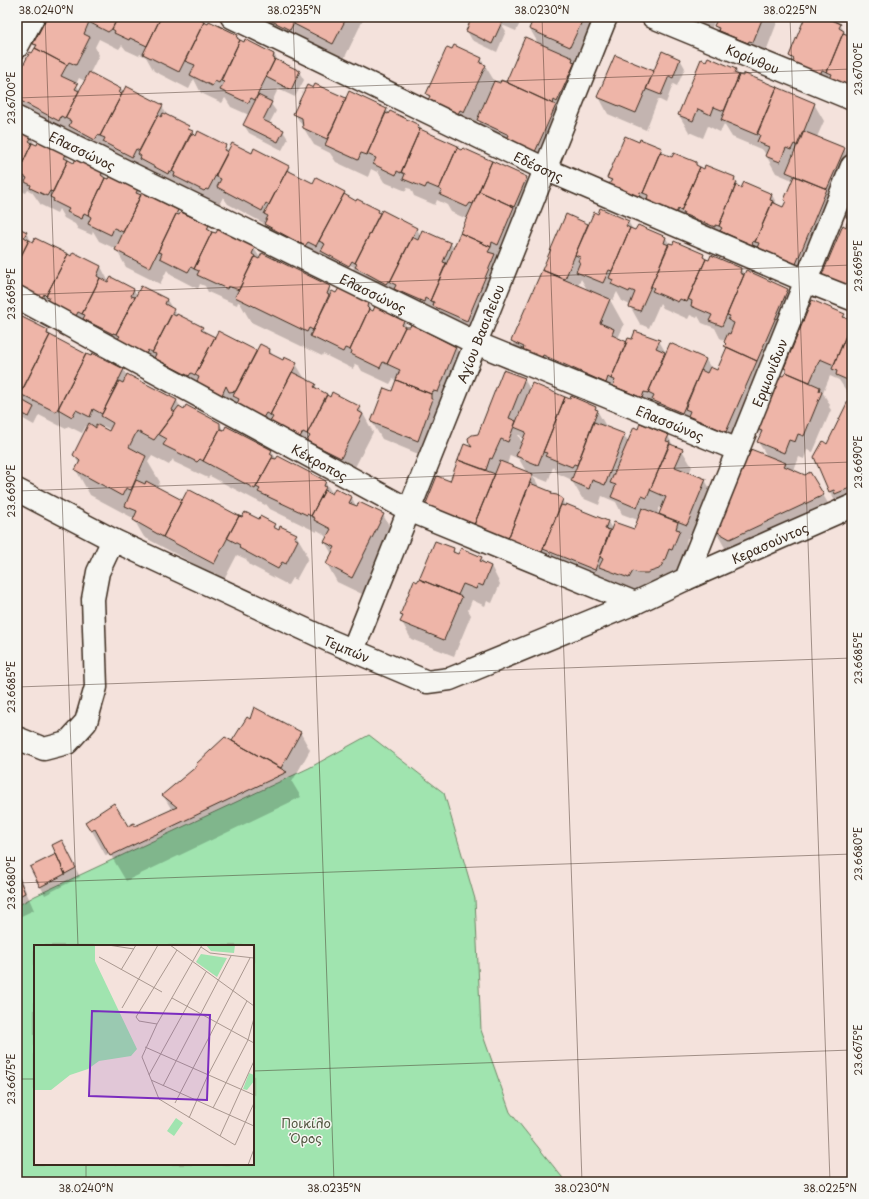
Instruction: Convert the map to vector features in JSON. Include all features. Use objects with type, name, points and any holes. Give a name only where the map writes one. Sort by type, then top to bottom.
[{"type":"street","points":[[17,47],[33,17]]},
{"type":"street","name":"Εδέσσης","points":[[232,17],[545,169],[806,281],[852,299]]},
{"type":"street","name":"Αγίου Βασιλείου","points":[[353,650],[606,17]]},
{"type":"street","name":"Κορίνθου","points":[[653,17],[852,99]]},
{"type":"street","name":"Ελασσώνος","points":[[17,118],[476,343],[738,450]]},
{"type":"street","name":"Ερμιονίδων","points":[[686,579],[852,166]]},
{"type":"street","name":"Κέκροπος","points":[[17,298],[409,510],[635,603]]},
{"type":"street","name":"Τεμπών","points":[[17,490],[113,540],[328,640],[427,682],[450,679],[635,603],[686,579]]},
{"type":"street","name":"Κερασούντος","points":[[686,579],[852,506]]},
{"type":"street","points":[[17,738],[44,749],[67,742],[86,722],[96,687],[93,599],[98,572],[113,540]]},
{"type":"green space","name":"Ποικίλο Όρος","points":[[369,735],[444,793],[475,899],[481,1030],[510,1112],[566,1182],[17,1182],[17,906],[35,896],[309,768]]},
{"type":"building","points":[[47,17],[79,17],[89,22],[84,34],[90,37],[76,65],[69,62],[67,65],[35,48],[37,45],[33,44]]},
{"type":"building","points":[[79,17],[118,17],[112,29],[108,32]]},
{"type":"building","points":[[118,17],[161,17],[147,46],[130,38],[129,40],[114,33],[115,31],[112,29]]},
{"type":"building","points":[[161,17],[203,17],[201,20],[204,22],[179,72],[143,54]]},
{"type":"building","points":[[264,17],[297,17],[290,30]]},
{"type":"building","points":[[297,17],[347,17],[333,44],[294,24]]},
{"type":"building","points":[[472,17],[491,17],[502,22],[492,44],[466,31]]},
{"type":"building","points":[[534,17],[584,17],[570,47],[529,29]]},
{"type":"building","points":[[718,17],[763,17],[753,42],[749,41],[748,43],[718,31],[719,28],[714,26]]},
{"type":"building","points":[[805,17],[825,17],[841,24],[839,28],[844,31],[827,72],[822,70],[820,75],[792,63],[794,59],[789,56]]},
{"type":"building","points":[[209,21],[238,35],[237,38],[240,40],[219,83],[215,81],[212,86],[190,75],[195,65],[185,61],[204,22],[208,24]]},
{"type":"building","points":[[843,33],[852,36],[852,87],[830,79],[832,74],[827,72]]},
{"type":"building","points":[[525,37],[573,58],[572,61],[575,62],[557,102],[554,100],[553,104],[506,82]]},
{"type":"building","points":[[245,39],[274,54],[273,58],[275,59],[255,100],[251,98],[248,103],[220,90],[224,82],[221,81],[240,40],[244,42]]},
{"type":"building","points":[[454,45],[482,58],[480,63],[486,65],[464,112],[460,110],[458,114],[428,100],[430,96],[426,94],[447,47],[452,49]]},
{"type":"building","points":[[35,48],[67,65],[61,76],[78,84],[75,89],[79,91],[65,118],[61,116],[59,121],[17,99],[17,77],[30,52],[32,53]]},
{"type":"building","points":[[662,51],[680,59],[673,78],[669,76],[661,95],[646,89]]},
{"type":"building","points":[[615,55],[654,71],[636,113],[597,97]]},
{"type":"building","points":[[708,57],[736,69],[734,73],[739,75],[724,111],[714,107],[711,115],[698,109],[693,121],[678,115],[701,59],[706,61]]},
{"type":"building","points":[[275,59],[300,71],[291,90],[266,77]]},
{"type":"building","points":[[89,72],[121,89],[119,93],[122,94],[100,136],[98,135],[95,140],[69,126],[71,121],[65,118]]},
{"type":"building","points":[[743,73],[777,87],[757,135],[721,120],[739,75],[743,76]]},
{"type":"building","points":[[501,80],[556,105],[535,152],[507,139],[509,135],[477,120],[494,81],[500,83]]},
{"type":"building","points":[[315,84],[346,98],[327,139],[303,128],[302,118],[293,114],[307,85],[313,88]]},
{"type":"building","points":[[126,86],[163,105],[139,151],[136,149],[132,157],[103,142],[105,138],[100,136]]},
{"type":"building","points":[[777,87],[815,103],[798,146],[794,144],[791,150],[786,148],[780,162],[765,156],[769,147],[757,142],[760,135],[757,133]]},
{"type":"building","points":[[349,91],[387,109],[367,155],[361,153],[358,160],[325,145]]},
{"type":"building","points":[[258,95],[272,102],[263,120],[284,130],[278,142],[243,125]]},
{"type":"building","points":[[390,111],[419,125],[417,128],[420,129],[401,173],[397,171],[396,175],[373,164],[376,158],[367,154],[386,113],[388,114]]},
{"type":"building","points":[[163,113],[189,126],[188,129],[193,131],[172,172],[169,171],[168,174],[140,159],[141,156],[138,154],[158,115],[161,117]]},
{"type":"building","points":[[420,129],[458,146],[439,189],[427,184],[425,188],[403,179],[405,174],[401,172]]},
{"type":"building","points":[[17,130],[32,137],[29,141],[32,143],[17,175]]},
{"type":"building","points":[[198,131],[226,145],[224,150],[228,152],[208,190],[206,189],[204,191],[174,176],[175,173],[172,171],[191,133],[196,136]]},
{"type":"building","points":[[803,131],[845,148],[827,189],[786,172]]},
{"type":"building","points":[[625,136],[639,142],[640,139],[662,148],[643,193],[640,192],[639,197],[609,184],[612,180],[607,178]]},
{"type":"building","points":[[39,140],[67,153],[64,158],[68,160],[53,192],[50,191],[47,196],[30,188],[31,185],[25,182],[27,178],[18,173],[32,143],[37,145]]},
{"type":"building","points":[[232,143],[252,153],[254,148],[289,166],[269,205],[266,203],[262,211],[217,187],[221,179],[215,176]]},
{"type":"building","points":[[457,148],[461,150],[463,148],[492,161],[473,204],[470,203],[467,207],[440,195],[442,191],[439,189]]},
{"type":"building","points":[[660,152],[672,157],[674,153],[696,162],[696,165],[700,167],[681,211],[678,209],[676,213],[647,201],[648,195],[643,193]]},
{"type":"building","points":[[76,158],[103,171],[101,175],[105,178],[88,215],[84,213],[82,219],[67,212],[69,209],[53,201],[54,199],[50,197],[68,160],[74,163]]},
{"type":"building","points":[[492,161],[527,177],[514,207],[479,191]]},
{"type":"building","points":[[705,165],[735,177],[734,181],[737,182],[719,226],[715,225],[715,227],[683,214],[684,212],[681,211],[700,167],[704,169]]},
{"type":"building","points":[[287,170],[313,183],[316,177],[345,192],[316,246],[308,242],[305,246],[264,224],[268,216],[264,214]]},
{"type":"building","points":[[111,176],[138,189],[136,193],[141,195],[123,232],[114,228],[111,235],[88,224],[91,217],[88,215],[105,178],[109,179]]},
{"type":"building","points":[[794,176],[827,189],[796,264],[757,248],[759,243],[755,242],[772,202],[783,207],[786,201],[784,200]]},
{"type":"building","points":[[744,182],[772,194],[770,200],[773,201],[755,242],[753,241],[752,245],[720,231],[722,228],[719,226],[736,185],[741,188]]},
{"type":"building","points":[[479,191],[514,207],[498,245],[492,242],[491,247],[460,233]]},
{"type":"building","points":[[142,192],[178,210],[150,268],[115,250]]},
{"type":"building","points":[[344,194],[356,201],[357,199],[379,210],[378,212],[380,213],[355,263],[352,261],[349,266],[321,251],[325,244],[319,241]]},
{"type":"building","points":[[852,201],[852,225],[847,223],[849,218],[846,217]]},
{"type":"building","points":[[600,208],[629,221],[626,226],[630,228],[612,271],[609,270],[603,283],[576,272],[580,262],[578,261],[580,257],[575,255],[594,212],[598,214]]},
{"type":"building","points":[[382,210],[417,228],[390,282],[388,281],[386,284],[355,267],[357,264],[355,263]]},
{"type":"building","points":[[181,212],[209,225],[207,229],[212,232],[194,269],[191,267],[188,272],[160,258],[162,253],[158,252],[176,214],[179,215]]},
{"type":"building","points":[[566,214],[588,224],[565,279],[542,270]]},
{"type":"building","points":[[847,223],[852,225],[852,287],[822,275],[843,225],[846,227]]},
{"type":"building","points":[[638,225],[666,237],[664,243],[669,245],[640,311],[629,307],[635,292],[630,290],[629,292],[611,284],[613,280],[609,278],[630,228],[635,230]]},
{"type":"building","points":[[17,227],[27,232],[24,237],[29,240],[17,264]]},
{"type":"building","points":[[218,229],[255,247],[252,254],[255,256],[239,290],[228,286],[227,289],[197,275],[199,271],[194,269],[212,232],[216,233]]},
{"type":"building","points":[[422,230],[451,243],[443,262],[446,263],[430,301],[425,298],[424,302],[394,289],[396,285],[390,282],[412,237],[418,240]]},
{"type":"building","points":[[460,233],[491,247],[488,252],[495,254],[467,321],[433,306],[434,302],[430,301]]},
{"type":"building","points":[[35,238],[68,254],[46,296],[44,294],[42,298],[17,285],[17,264],[29,240],[33,242]]},
{"type":"building","points":[[674,241],[704,254],[703,257],[706,259],[687,302],[680,299],[678,302],[652,291],[654,288],[651,286],[669,243],[673,244]]},
{"type":"building","points":[[73,252],[101,266],[97,276],[100,278],[82,314],[78,312],[76,316],[47,301],[49,297],[46,296],[68,254],[71,256]]},
{"type":"building","points":[[262,253],[330,286],[327,294],[329,295],[313,330],[309,328],[307,332],[235,297],[255,257],[259,259]]},
{"type":"building","points":[[711,255],[741,268],[740,273],[744,275],[722,326],[709,321],[712,315],[691,306],[692,301],[688,299],[706,259],[709,260]]},
{"type":"building","points":[[542,270],[610,299],[600,323],[614,329],[612,335],[627,342],[611,379],[608,377],[606,383],[543,355],[542,358],[523,350],[524,347],[511,341]]},
{"type":"building","points":[[746,270],[788,289],[757,361],[724,346],[726,344],[724,342],[728,333],[730,334],[734,323],[728,320],[730,316],[727,315]]},
{"type":"building","points":[[111,277],[134,289],[131,296],[135,297],[116,334],[113,334],[83,319],[85,315],[82,314],[100,278],[108,282]]},
{"type":"building","points":[[141,286],[167,299],[165,304],[174,309],[152,353],[148,350],[146,354],[117,340],[120,336],[116,334]]},
{"type":"building","points":[[339,288],[368,303],[367,307],[369,309],[350,350],[345,348],[343,352],[310,336],[332,291],[336,293]]},
{"type":"building","points":[[812,300],[845,314],[843,317],[852,321],[834,365],[820,359],[810,382],[786,372],[786,369],[784,368]]},
{"type":"building","points":[[375,306],[404,321],[402,325],[405,327],[387,364],[383,362],[380,368],[351,354],[352,351],[350,350],[369,309],[373,311]]},
{"type":"building","points":[[172,314],[176,316],[177,314],[203,327],[201,330],[215,337],[195,375],[191,373],[189,376],[154,358],[156,354],[152,353]]},
{"type":"building","points":[[20,316],[48,330],[47,334],[50,335],[23,389],[18,387],[17,389],[17,318],[18,319]]},
{"type":"building","points":[[852,321],[852,382],[836,375],[837,371],[832,369]]},
{"type":"building","points":[[411,324],[456,347],[438,392],[433,391],[431,394],[396,380],[400,370],[387,364],[405,327],[410,327]]},
{"type":"building","points":[[218,331],[257,351],[236,391],[229,392],[226,386],[222,395],[197,382],[199,377],[195,375]]},
{"type":"building","points":[[635,331],[660,340],[656,348],[665,352],[648,393],[644,392],[642,398],[613,386],[615,380],[611,379],[628,338],[632,339]]},
{"type":"building","points":[[50,335],[86,354],[56,412],[20,394]]},
{"type":"building","points":[[670,343],[706,359],[682,413],[652,400],[654,396],[648,393]]},
{"type":"building","points":[[260,344],[270,349],[269,353],[283,360],[284,357],[297,363],[270,415],[266,413],[263,418],[237,404],[239,399],[233,396]]},
{"type":"building","points":[[727,347],[757,361],[726,432],[688,416],[690,411],[685,409],[701,370],[707,373],[710,367],[717,370]]},
{"type":"building","points":[[92,353],[124,369],[102,414],[93,409],[90,417],[76,410],[72,417],[58,409],[86,354],[91,356]]},
{"type":"building","points":[[503,370],[525,378],[509,418],[516,421],[508,442],[501,439],[492,459],[490,458],[486,470],[458,460],[464,444],[472,447],[468,438],[472,435],[478,434]]},
{"type":"building","points":[[292,372],[316,384],[314,387],[327,394],[307,434],[303,432],[300,437],[270,422],[273,417],[270,415]]},
{"type":"building","points":[[786,372],[820,387],[819,391],[822,392],[804,436],[798,434],[795,442],[789,440],[784,453],[757,442],[762,431],[757,429],[779,375],[783,376]]},
{"type":"building","points":[[127,374],[177,400],[172,410],[175,412],[154,440],[137,431],[129,447],[146,456],[131,490],[126,488],[122,496],[75,470],[80,461],[73,455],[89,423],[96,428],[96,424],[109,431],[113,423],[101,416],[119,381],[123,383]]},
{"type":"building","points":[[396,380],[431,394],[431,399],[433,399],[418,441],[371,422],[384,388],[392,391]]},
{"type":"building","points":[[532,383],[565,397],[538,465],[516,456],[526,432],[514,427]]},
{"type":"building","points":[[332,392],[361,407],[358,411],[363,414],[341,458],[307,441],[310,436],[307,434],[327,395],[330,397]]},
{"type":"building","points":[[571,396],[596,407],[595,409],[598,410],[577,465],[574,464],[572,467],[545,456],[547,453],[543,452],[565,397],[570,399]]},
{"type":"building","points":[[18,398],[34,407],[29,417],[17,411]]},
{"type":"building","points":[[848,401],[852,403],[852,487],[835,494],[834,490],[829,492],[814,457],[823,441],[827,444]]},
{"type":"building","points":[[186,405],[220,423],[220,429],[203,461],[200,459],[197,462],[163,445],[167,439],[158,434],[179,406],[184,409]]},
{"type":"building","points":[[594,422],[625,434],[605,485],[592,480],[589,489],[571,481]]},
{"type":"building","points":[[640,423],[669,435],[666,441],[670,442],[647,498],[642,496],[637,508],[611,497],[616,485],[610,483],[634,427],[638,429]]},
{"type":"building","points":[[226,426],[272,450],[270,454],[273,456],[255,489],[203,461],[220,429],[224,430]]},
{"type":"building","points":[[670,444],[683,449],[675,467],[706,479],[687,525],[659,514],[666,497],[650,490]]},
{"type":"building","points":[[748,448],[786,463],[784,466],[805,475],[810,472],[824,495],[730,539],[714,530]]},
{"type":"building","points":[[278,456],[326,481],[324,486],[326,487],[311,516],[258,492],[260,489],[256,487],[272,458],[276,459]]},
{"type":"building","points":[[458,460],[495,474],[474,525],[425,506],[437,476],[450,481]]},
{"type":"building","points":[[500,461],[533,474],[508,539],[474,525]]},
{"type":"building","points":[[136,480],[145,484],[146,481],[182,500],[163,537],[133,520],[137,511],[125,506]]},
{"type":"building","points":[[530,483],[552,492],[551,494],[557,495],[563,499],[542,552],[508,539]]},
{"type":"building","points":[[335,488],[352,497],[349,503],[357,506],[359,502],[384,514],[352,578],[326,564],[335,547],[324,542],[331,529],[314,520],[315,518],[311,516],[325,490],[332,494]]},
{"type":"building","points":[[188,489],[239,516],[214,564],[163,537]]},
{"type":"building","points":[[566,504],[608,521],[605,529],[610,530],[595,570],[543,549],[561,505],[565,506]]},
{"type":"building","points":[[642,508],[678,522],[676,529],[680,530],[672,550],[669,549],[664,562],[659,569],[647,573],[638,573],[633,571],[629,578],[599,567],[603,559],[600,557],[614,522],[634,529]]},
{"type":"building","points":[[245,512],[259,519],[260,516],[275,524],[273,527],[279,530],[280,526],[297,534],[294,538],[298,540],[286,564],[282,562],[278,569],[239,548],[240,545],[227,538],[239,516],[242,517]]},
{"type":"building","points":[[435,541],[454,548],[453,552],[458,554],[461,548],[482,557],[480,561],[491,566],[483,586],[478,584],[476,589],[463,584],[458,595],[419,579]]},
{"type":"building","points":[[419,579],[462,597],[444,640],[400,622],[403,616],[400,615],[414,580],[417,582]]},
{"type":"building","points":[[254,707],[301,732],[281,768],[232,741],[247,717],[250,719]]},
{"type":"building","points":[[225,737],[287,772],[110,856],[95,829],[91,831],[85,822],[114,803],[128,826],[134,823],[135,826],[177,807],[162,795],[197,766],[196,764]]},
{"type":"building","points":[[62,840],[76,868],[65,874],[52,845]]},
{"type":"building","points":[[56,854],[65,874],[40,887],[30,867]]},
{"type":"building","points":[[17,873],[25,893],[17,897]]}]
